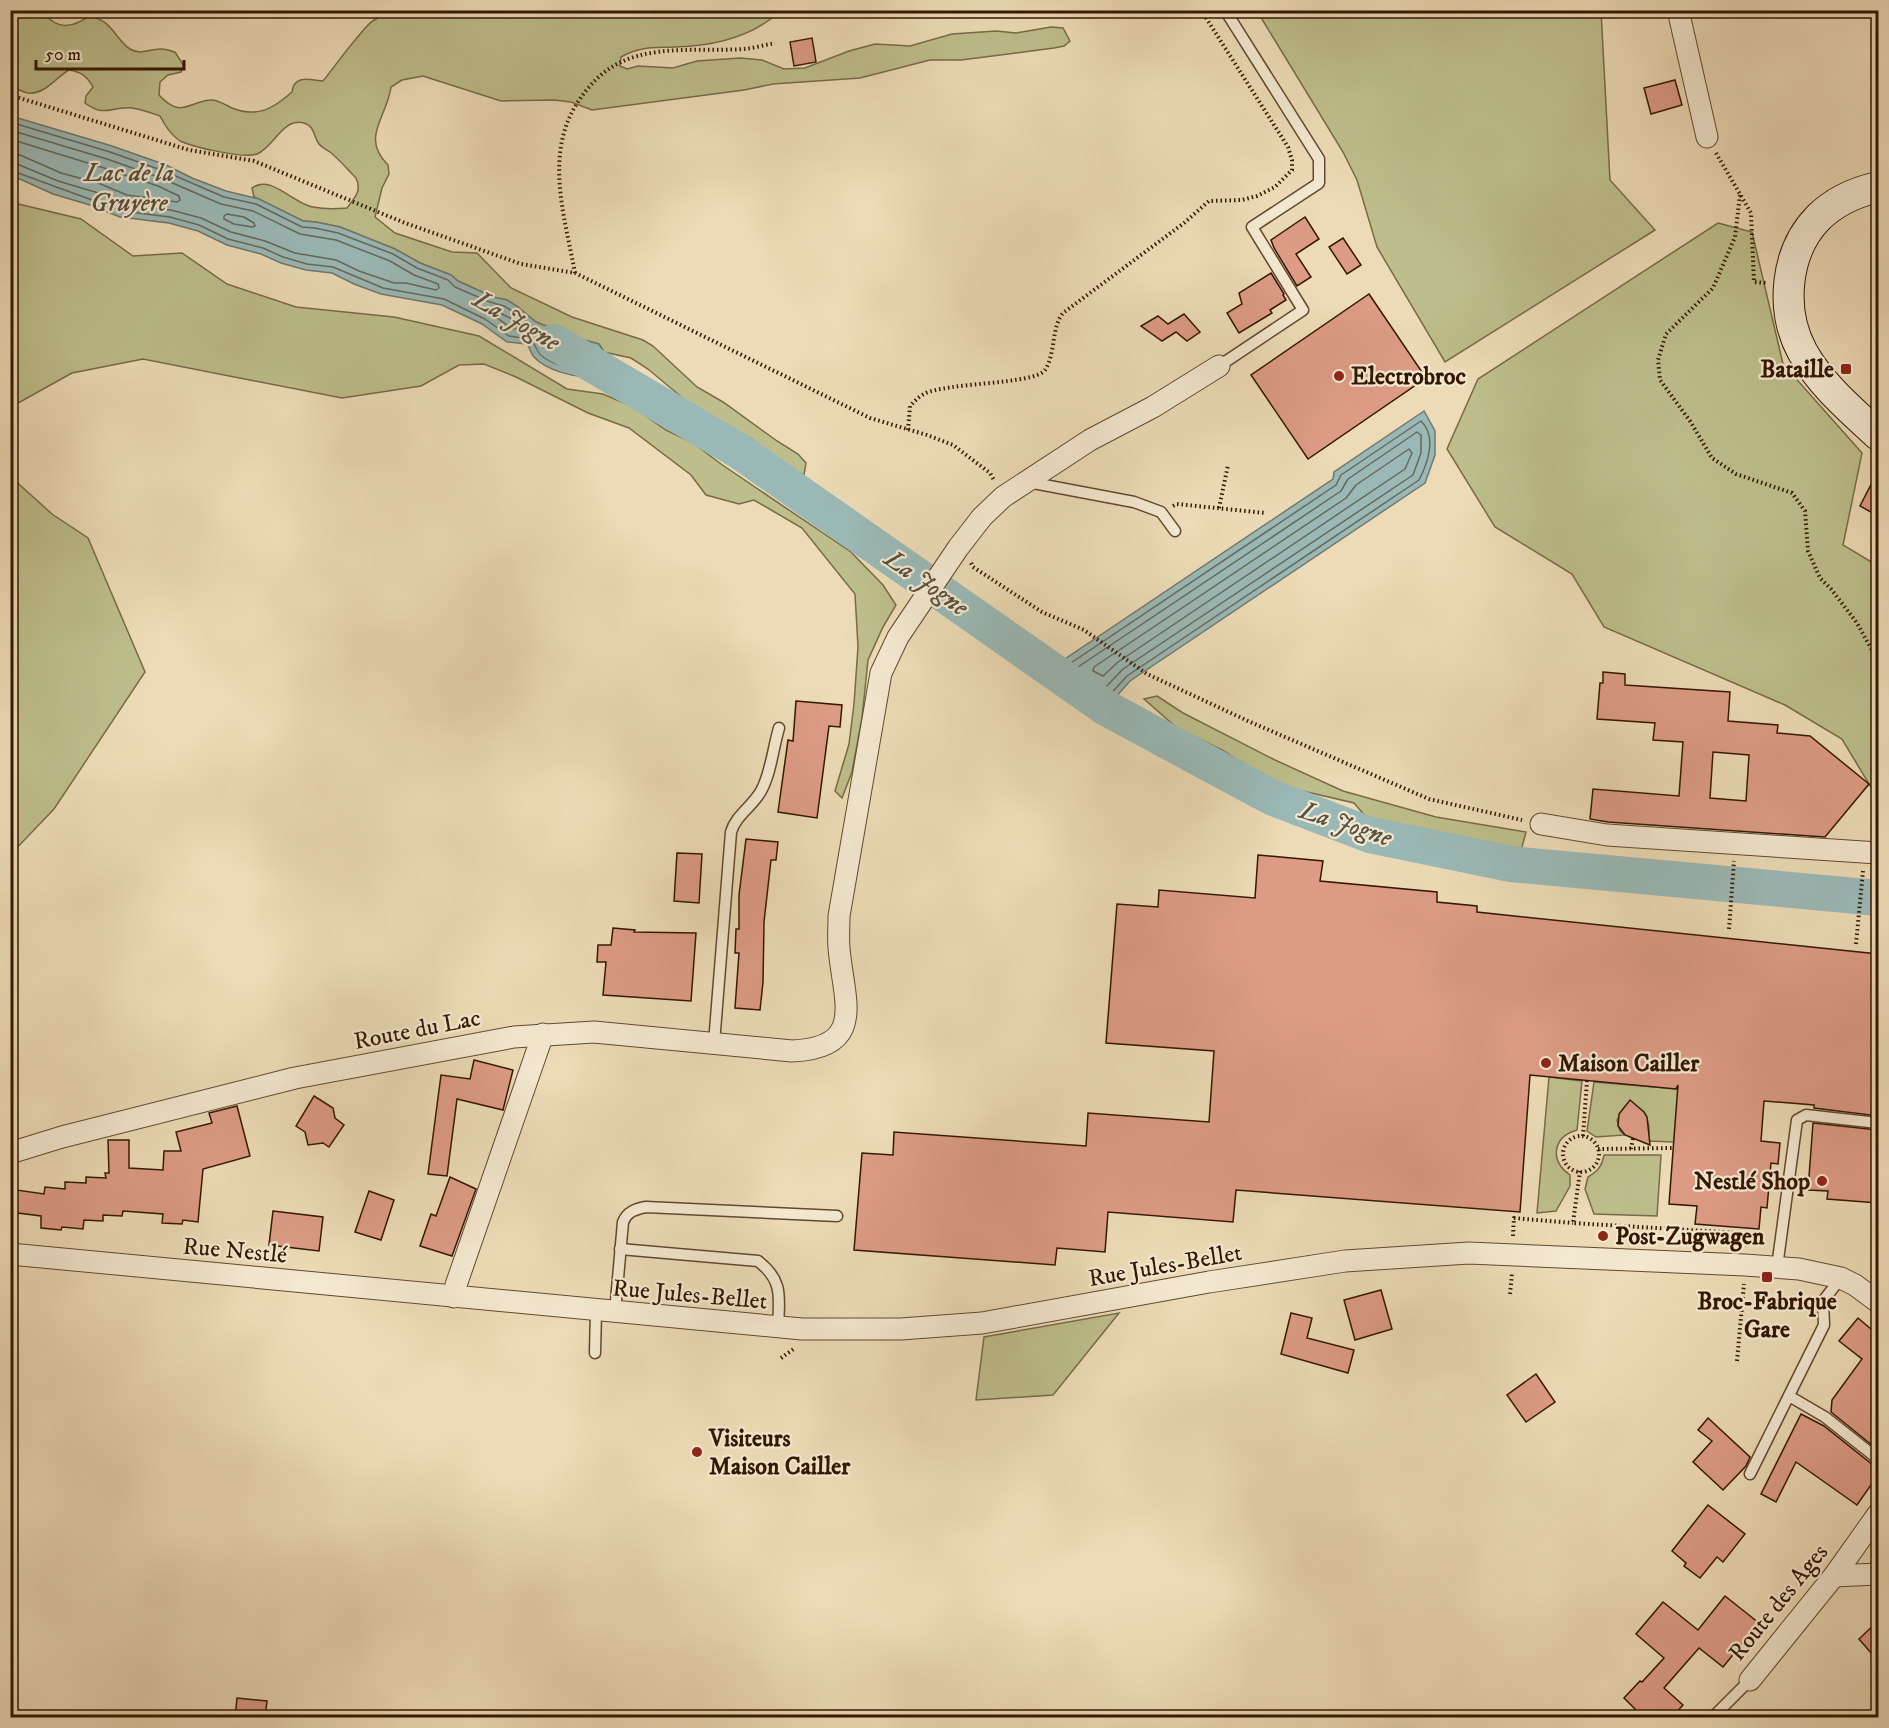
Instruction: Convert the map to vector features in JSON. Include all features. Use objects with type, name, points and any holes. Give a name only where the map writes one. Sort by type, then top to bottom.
[{"type":"main road","points":[[1878,187],[1838,202],[1809,228],[1797,252],[1790,284],[1789,307],[1795,335],[1801,349],[1826,384],[1878,435]]},
{"type":"street","points":[[1678,10],[1707,137]]},
{"type":"street","points":[[1003,497],[1090,440],[1153,407],[1219,366]]},
{"type":"street","name":"Route du Lac","points":[[10,1153],[62,1137],[295,1078],[465,1045],[543,1034],[594,1032],[792,1051],[822,1047],[838,1036],[846,1021],[848,1008],[839,948],[839,916],[881,673],[905,625],[958,548],[982,517],[1003,497]]},
{"type":"street","points":[[1541,824],[1607,835],[1871,859]]},
{"type":"street","points":[[454,1297],[543,1034]]},
{"type":"street","name":"Rue Nestlé","points":[[13,1252],[454,1297]]},
{"type":"street","name":"Rue Jules-Bellet","points":[[454,1297],[778,1328],[862,1329],[952,1326],[1028,1316],[1209,1282],[1345,1261],[1429,1255],[1513,1255],[1746,1265],[1816,1271],[1841,1278],[1878,1302]]},
{"type":"street","name":"Route des Ages","points":[[1750,1680],[1834,1576],[1878,1514]]},
{"type":"street","points":[[1834,1576],[1878,1574]]},
{"type":"lane","points":[[1219,366],[1303,310],[1252,227],[1319,183],[1318,159],[1225,10]]},
{"type":"lane","points":[[1027,482],[1122,499],[1161,512],[1175,531]]},
{"type":"lane","points":[[714,1043],[731,832],[734,823],[755,801],[764,785],[778,728]]},
{"type":"lane","points":[[1777,1268],[1797,1120],[1806,1115],[1878,1123]]},
{"type":"lane","points":[[595,1353],[620,1249],[623,1222],[628,1213],[638,1208],[837,1216]]},
{"type":"lane","points":[[620,1249],[758,1261],[768,1268],[780,1290],[778,1328]]},
{"type":"lane","points":[[1750,1474],[1824,1325],[1823,1300],[1841,1278]]},
{"type":"lane","points":[[1789,1396],[1825,1417],[1878,1459]]},
{"type":"lane","name":"Route des Ages","points":[[1712,1718],[1750,1680]]},
{"type":"path","points":[[908,430],[910,406],[923,394],[983,383],[1035,377],[1045,370],[1055,339],[1058,320],[1063,313],[1184,223],[1209,201],[1242,200],[1257,196],[1275,187],[1292,170],[1288,147],[1201,10]]},
{"type":"path","points":[[575,273],[558,184],[560,141],[568,117],[578,99],[604,70],[631,57],[657,52],[746,48],[775,43]]},
{"type":"path","points":[[10,95],[189,150],[254,161],[405,223],[521,264],[575,273],[870,418],[953,446],[990,473],[1003,497]]},
{"type":"path","points":[[1707,137],[1751,213],[1754,282],[1790,284]]},
{"type":"path","points":[[1740,195],[1735,237],[1713,288],[1666,334],[1658,360],[1660,380],[1690,421],[1712,458],[1736,474],[1792,494],[1805,511],[1808,551],[1820,578],[1857,623],[1878,661]]},
{"type":"path","points":[[1219,508],[1228,465]]},
{"type":"path","points":[[1161,512],[1177,504],[1265,513]]},
{"type":"path","points":[[973,567],[1042,612],[1084,630],[1147,674],[1259,725],[1429,798],[1489,814],[1541,824]]},
{"type":"path","points":[[1729,929],[1734,858]]},
{"type":"path","points":[[1856,944],[1871,859]]},
{"type":"path","points":[[1583,1136],[1587,1081]]},
{"type":"path","points":[[1583,1136],[1591,1138],[1598,1149],[1598,1158],[1594,1166],[1580,1171],[1568,1165],[1563,1153],[1569,1140],[1583,1136]]},
{"type":"path","points":[[1631,1149],[1633,1138]]},
{"type":"path","points":[[1598,1149],[1674,1148]]},
{"type":"path","points":[[1573,1223],[1580,1171]]},
{"type":"path","points":[[1513,1255],[1514,1218],[1739,1233],[1745,1240],[1746,1265],[1737,1361]]},
{"type":"green space","points":[[10,11],[44,11],[50,20],[64,25],[74,24],[89,17],[98,19],[134,51],[162,49],[175,52],[184,66],[181,72],[168,75],[160,82],[159,95],[173,106],[179,108],[213,100],[249,112],[264,110],[278,103],[292,92],[293,86],[299,80],[323,81],[369,24],[387,11],[778,11],[754,29],[729,39],[703,45],[647,48],[628,53],[621,57],[620,66],[627,69],[638,66],[673,68],[697,61],[740,58],[762,60],[784,69],[805,68],[849,51],[875,44],[910,46],[952,34],[996,31],[1016,33],[1051,27],[1063,28],[1070,41],[1064,46],[1054,48],[961,60],[930,60],[860,78],[773,84],[744,90],[592,110],[571,102],[554,100],[501,101],[423,76],[402,80],[391,87],[376,136],[376,145],[388,165],[389,174],[382,188],[375,217],[395,233],[452,252],[477,253],[511,288],[572,317],[643,340],[653,346],[697,387],[723,402],[798,454],[806,463],[804,475],[782,465],[752,439],[726,428],[697,410],[648,369],[631,358],[604,352],[599,344],[576,338],[536,322],[507,300],[493,297],[395,249],[340,227],[303,221],[254,197],[252,188],[267,184],[313,207],[347,208],[353,200],[358,190],[356,178],[320,145],[308,124],[297,122],[290,124],[257,154],[230,154],[180,141],[168,130],[160,116],[150,112],[132,108],[103,111],[92,107],[85,103],[86,96],[93,87],[86,77],[77,72],[69,70],[45,88],[34,93],[11,86]]},
{"type":"green space","points":[[1257,11],[1601,11],[1610,180],[1655,230],[1445,362],[1377,247],[1357,180],[1343,152]]},
{"type":"green space","points":[[10,202],[81,219],[133,256],[182,253],[227,284],[296,307],[394,317],[479,336],[567,389],[603,394],[633,407],[666,430],[693,443],[851,552],[883,585],[896,605],[868,660],[862,718],[852,772],[842,798],[835,791],[849,744],[854,704],[858,647],[855,594],[802,528],[754,500],[739,504],[706,495],[691,475],[629,428],[588,413],[516,377],[484,364],[459,365],[421,386],[342,398],[143,359],[72,373],[11,407]]},
{"type":"green space","points":[[1718,223],[1752,232],[1783,364],[1862,453],[1843,545],[1878,566],[1878,799],[1842,739],[1785,705],[1604,627],[1572,574],[1495,527],[1447,449],[1478,379]]},
{"type":"green space","points":[[11,477],[52,514],[88,538],[145,672],[54,809],[11,854]]},
{"type":"green space","points":[[1157,696],[1183,713],[1275,760],[1343,791],[1436,817],[1526,832],[1519,858],[1489,859],[1378,831],[1354,803],[1290,788],[1177,728],[1144,699]]},
{"type":"green space","points":[[1549,1077],[1582,1081],[1577,1130],[1563,1138],[1557,1150],[1559,1163],[1570,1175],[1570,1186],[1556,1211],[1537,1213]]},
{"type":"green space","points":[[1594,1082],[1679,1089],[1674,1142],[1647,1141],[1648,1121],[1643,1112],[1634,1106],[1623,1109],[1617,1120],[1620,1131],[1625,1135],[1596,1137],[1587,1131]]},
{"type":"green space","points":[[1604,1155],[1661,1155],[1657,1216],[1594,1214],[1585,1189],[1588,1177],[1599,1168]]},
{"type":"green space","points":[[1119,1313],[1053,1395],[976,1400],[984,1337]]},
{"type":"water","name":"Lac de la Gruyère","points":[[11,116],[112,146],[166,165],[226,191],[259,199],[303,221],[340,227],[395,249],[493,297],[507,300],[536,322],[576,338],[599,344],[604,352],[590,376],[576,376],[560,372],[539,362],[527,344],[507,342],[482,324],[442,305],[381,294],[332,273],[306,270],[281,263],[261,254],[227,245],[198,231],[169,223],[120,217],[53,194],[11,175]]},
{"type":"water","points":[[1424,411],[1435,431],[1435,455],[1425,483],[1130,681],[1106,708],[1050,669],[1333,479],[1334,472]]},
{"type":"building","points":[[812,38],[816,62],[794,66],[790,42]]},
{"type":"building","points":[[1675,80],[1682,105],[1651,114],[1644,88]]},
{"type":"building","points":[[1305,217],[1319,239],[1296,254],[1311,277],[1297,286],[1271,240]]},
{"type":"building","points":[[1343,238],[1361,265],[1347,274],[1329,247]]},
{"type":"building","points":[[1271,273],[1286,300],[1270,310],[1272,313],[1239,333],[1227,313],[1242,304],[1239,293]]},
{"type":"building","name":"Electrobroc","points":[[1369,294],[1426,378],[1308,459],[1251,375]]},
{"type":"building","points":[[1184,314],[1200,332],[1187,341],[1176,332],[1162,341],[1141,326],[1158,316],[1168,324]]},
{"type":"building","points":[[1878,471],[1878,516],[1860,506]]},
{"type":"building","points":[[1603,672],[1625,674],[1625,685],[1730,692],[1728,721],[1778,725],[1777,733],[1810,736],[1869,784],[1825,837],[1590,819],[1593,789],[1679,796],[1683,742],[1653,740],[1655,723],[1597,719],[1600,683],[1603,683]],"holes":[[[1713,752],[1749,755],[1746,801],[1710,798]]]},
{"type":"building","points":[[796,701],[842,705],[840,727],[829,726],[817,818],[778,812],[788,740],[793,741]]},
{"type":"building","points":[[746,839],[778,842],[776,860],[771,860],[764,922],[760,1010],[735,1008],[739,953],[735,953],[736,929],[739,929],[739,895]]},
{"type":"building","points":[[677,853],[702,854],[699,903],[674,901]]},
{"type":"building","name":"Maison Cailler","points":[[1258,855],[1323,861],[1320,881],[1437,892],[1437,902],[1477,906],[1477,912],[1878,954],[1878,1116],[1814,1108],[1814,1105],[1764,1101],[1761,1141],[1780,1143],[1778,1164],[1771,1163],[1767,1208],[1761,1207],[1759,1229],[1695,1224],[1697,1206],[1669,1204],[1678,1085],[1676,1089],[1530,1075],[1520,1212],[1236,1190],[1233,1222],[1108,1212],[1105,1252],[1057,1248],[1055,1265],[854,1250],[862,1153],[893,1155],[894,1132],[1086,1146],[1088,1113],[1209,1122],[1214,1051],[1106,1043],[1117,904],[1158,907],[1159,890],[1255,898]]},
{"type":"building","points":[[613,928],[635,930],[634,932],[696,933],[691,1001],[603,995],[606,962],[597,962],[598,945],[611,945]]},
{"type":"building","points":[[474,1060],[513,1070],[503,1110],[457,1099],[447,1176],[428,1174],[441,1075],[470,1079]]},
{"type":"building","points":[[314,1096],[333,1108],[335,1118],[344,1125],[329,1147],[323,1143],[308,1145],[305,1132],[296,1126]]},
{"type":"building","points":[[1630,1100],[1647,1117],[1650,1145],[1625,1135],[1618,1126],[1619,1114]]},
{"type":"building","points":[[237,1106],[250,1156],[203,1169],[198,1222],[183,1220],[182,1224],[162,1223],[163,1214],[123,1211],[122,1216],[103,1215],[103,1221],[84,1220],[83,1229],[62,1227],[61,1230],[41,1228],[41,1216],[10,1212],[10,1189],[44,1194],[45,1187],[65,1189],[65,1182],[86,1183],[86,1177],[106,1178],[105,1173],[109,1173],[108,1140],[129,1140],[129,1168],[163,1170],[164,1151],[181,1151],[176,1132],[212,1123],[209,1113]]},
{"type":"building","points":[[1813,1123],[1878,1130],[1878,1203],[1827,1199],[1828,1191],[1808,1190]]},
{"type":"building","points":[[450,1177],[476,1189],[452,1256],[420,1246],[431,1214],[436,1216]]},
{"type":"building","points":[[369,1191],[394,1200],[381,1240],[355,1232]]},
{"type":"building","points":[[273,1211],[323,1217],[319,1251],[269,1245]]},
{"type":"building","points":[[1381,1290],[1392,1329],[1355,1340],[1344,1300]]},
{"type":"building","points":[[1291,1313],[1312,1318],[1307,1338],[1354,1350],[1348,1373],[1281,1354]]},
{"type":"building","points":[[1858,1318],[1878,1335],[1878,1450],[1831,1412],[1832,1400],[1862,1359],[1839,1341]]},
{"type":"building","points":[[1536,1374],[1555,1402],[1526,1422],[1507,1395]]},
{"type":"building","points":[[1801,1414],[1824,1426],[1873,1465],[1878,1466],[1878,1475],[1857,1505],[1796,1462],[1776,1502],[1761,1494]]},
{"type":"building","points":[[1708,1418],[1750,1457],[1746,1466],[1723,1490],[1693,1462],[1712,1441],[1698,1430]]},
{"type":"building","points":[[1708,1505],[1745,1534],[1723,1562],[1717,1557],[1700,1578],[1684,1566],[1686,1563],[1672,1551]]},
{"type":"building","points":[[1725,1596],[1759,1623],[1723,1667],[1699,1648],[1664,1688],[1683,1705],[1671,1718],[1644,1718],[1624,1698],[1664,1658],[1636,1634],[1663,1602],[1698,1630]]},
{"type":"building","points":[[1878,1621],[1878,1661],[1859,1639]]},
{"type":"building","points":[[237,1698],[267,1701],[265,1718],[235,1718]]},
{"type":"waterway","name":"La Jogne","points":[[554,342],[739,451],[1106,708],[1271,797],[1370,835],[1511,864],[1878,898]]},
{"type":"place","name":"Bataille","points":[[1846,369]]},
{"type":"place","name":"Electrobroc","points":[[1339,376]]},
{"type":"place","name":"Maison Cailler","points":[[1546,1063]]},
{"type":"place","name":"Nestlé Shop","points":[[1822,1181]]},
{"type":"place","name":"Post-Zugwagen","points":[[1603,1236]]},
{"type":"place","name":"Broc-Fabrique Gare","points":[[1767,1277]]},
{"type":"place","name":"Visiteurs Maison Cailler","points":[[697,1452]]}]
